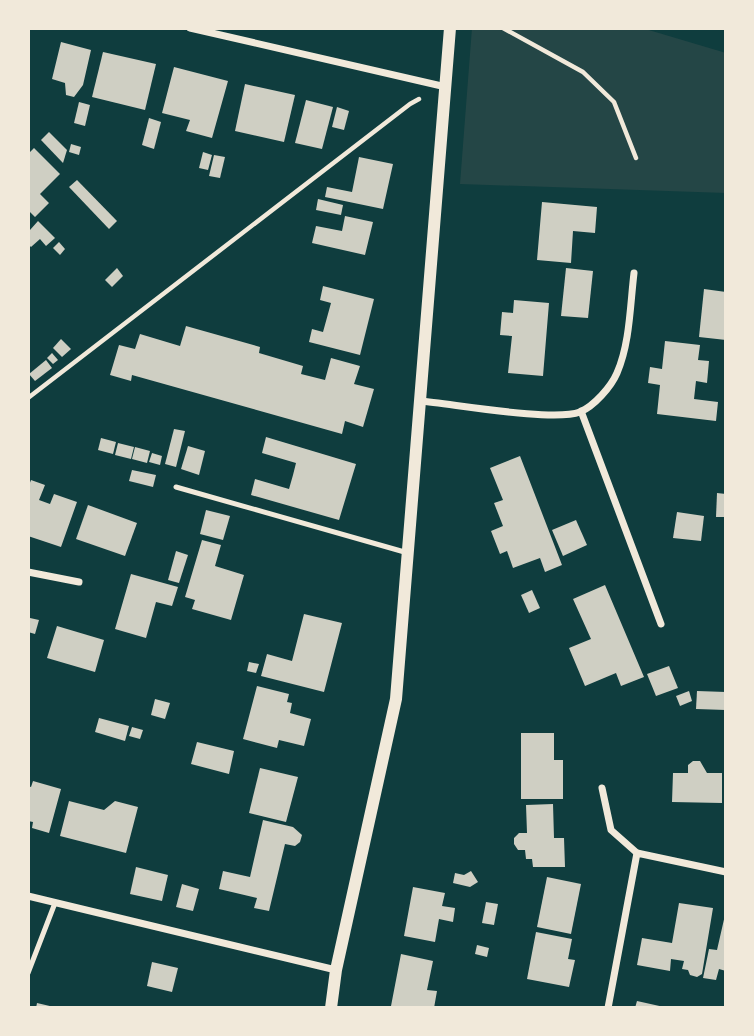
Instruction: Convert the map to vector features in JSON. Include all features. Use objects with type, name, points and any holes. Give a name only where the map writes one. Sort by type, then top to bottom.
[{"type":"street","points":[[190,28],[446,87]]},
{"type":"street","points":[[331,1008],[336,970],[396,699],[450,28]]},
{"type":"street","points":[[420,401],[552,415],[580,411],[598,398],[616,375],[625,347],[634,273]]},
{"type":"street","points":[[580,411],[661,624]]},
{"type":"street","points":[[28,572],[79,582]]},
{"type":"street","points":[[602,788],[611,830],[637,853],[726,872]]},
{"type":"street","points":[[608,1008],[637,853]]},
{"type":"street","points":[[28,896],[336,970]]},
{"type":"lane","points":[[177,487],[408,553]]},
{"type":"lane","points":[[28,973],[55,903]]},
{"type":"path","points":[[503,28],[583,72],[614,102],[636,158]]},
{"type":"path","points":[[28,398],[410,104],[446,87]]},
{"type":"shaded area","points":[[472,28],[642,28],[726,53],[726,193],[460,184]]},
{"type":"building","points":[[61,42],[91,50],[83,85],[74,97],[66,95],[65,83],[52,79]]},
{"type":"building","points":[[103,52],[156,64],[145,110],[92,97]]},
{"type":"building","points":[[174,67],[228,81],[212,138],[186,131],[190,120],[162,113]]},
{"type":"building","points":[[245,84],[295,95],[284,142],[235,131]]},
{"type":"building","points":[[306,100],[333,107],[322,149],[295,143]]},
{"type":"building","points":[[79,102],[90,105],[85,126],[74,123]]},
{"type":"building","points":[[337,107],[349,111],[344,130],[332,127]]},
{"type":"building","points":[[149,118],[161,122],[154,149],[142,145]]},
{"type":"building","points":[[49,132],[67,150],[63,163],[41,140]]},
{"type":"building","points":[[71,144],[81,147],[79,155],[69,152]]},
{"type":"building","points":[[34,148],[60,174],[40,194],[49,203],[35,217],[28,210],[28,154]]},
{"type":"building","points":[[203,152],[212,155],[208,170],[199,168]]},
{"type":"building","points":[[214,155],[225,157],[220,178],[209,176]]},
{"type":"building","points":[[359,157],[393,164],[383,209],[325,197],[327,187],[352,192]]},
{"type":"building","points":[[77,180],[117,221],[109,229],[69,187]]},
{"type":"building","points":[[318,199],[343,205],[341,215],[316,210]]},
{"type":"building","points":[[542,202],[597,207],[595,233],[573,231],[571,263],[537,260]]},
{"type":"building","points":[[345,216],[373,222],[365,255],[312,243],[316,226],[342,231]]},
{"type":"building","points":[[38,221],[55,238],[46,246],[40,239],[31,247],[28,244],[28,228],[30,230]]},
{"type":"building","points":[[59,242],[65,249],[60,255],[53,248]]},
{"type":"building","points":[[117,268],[123,276],[112,287],[105,280]]},
{"type":"building","points":[[566,268],[593,271],[588,318],[561,316]]},
{"type":"building","points":[[323,286],[374,299],[360,355],[309,342],[312,329],[323,332],[331,303],[320,300]]},
{"type":"building","points":[[704,289],[726,292],[726,340],[699,337]]},
{"type":"building","points":[[514,300],[549,303],[543,376],[508,373],[512,336],[500,335],[502,312],[513,313]]},
{"type":"building","points":[[186,326],[260,347],[259,353],[303,366],[301,374],[325,380],[331,358],[360,366],[354,384],[374,389],[363,427],[345,421],[342,434],[132,375],[131,381],[110,375],[119,345],[135,349],[140,334],[180,346]]},
{"type":"building","points":[[61,339],[71,349],[62,357],[53,348]]},
{"type":"building","points":[[665,341],[700,345],[698,360],[709,361],[707,383],[696,381],[694,399],[718,402],[716,421],[657,414],[660,385],[648,383],[650,367],[662,369]]},
{"type":"building","points":[[52,353],[58,360],[53,364],[47,358]]},
{"type":"building","points":[[46,360],[52,368],[35,381],[29,374]]},
{"type":"building","points":[[174,429],[185,431],[176,467],[165,464]]},
{"type":"building","points":[[266,437],[356,464],[339,520],[251,495],[255,479],[289,489],[293,475],[296,463],[262,453]]},
{"type":"building","points":[[101,438],[116,442],[113,454],[98,450]]},
{"type":"building","points":[[118,443],[134,447],[131,459],[115,455]]},
{"type":"building","points":[[188,446],[205,451],[199,475],[181,469]]},
{"type":"building","points":[[135,447],[150,451],[147,463],[132,459]]},
{"type":"building","points":[[152,453],[162,456],[160,465],[149,462]]},
{"type":"building","points":[[520,456],[562,565],[545,572],[540,558],[513,568],[507,551],[500,554],[491,531],[503,526],[494,503],[503,500],[490,468]]},
{"type":"building","points":[[132,470],[156,475],[153,487],[129,481]]},
{"type":"building","points":[[31,480],[45,485],[39,500],[50,504],[54,494],[77,502],[61,547],[28,536],[28,488]]},
{"type":"building","points":[[717,493],[726,494],[726,517],[716,517]]},
{"type":"building","points":[[88,505],[137,523],[125,556],[76,539]]},
{"type":"building","points":[[206,510],[230,516],[223,540],[200,534]]},
{"type":"building","points":[[677,512],[704,516],[701,541],[673,538]]},
{"type":"building","points":[[576,520],[587,545],[563,556],[552,530]]},
{"type":"building","points":[[202,540],[221,545],[215,566],[244,575],[231,620],[192,609],[195,600],[185,597]]},
{"type":"building","points":[[176,551],[188,555],[179,583],[168,580]]},
{"type":"building","points":[[131,574],[178,587],[172,606],[156,602],[146,638],[115,629]]},
{"type":"building","points":[[605,585],[644,677],[621,686],[616,673],[585,686],[569,648],[591,639],[573,599]]},
{"type":"building","points":[[532,590],[540,608],[529,613],[521,595]]},
{"type":"building","points":[[304,614],[342,623],[324,692],[261,676],[267,654],[292,661]]},
{"type":"building","points":[[30,618],[39,620],[35,634],[28,632]]},
{"type":"building","points":[[57,626],[104,640],[95,672],[47,658]]},
{"type":"building","points":[[249,662],[259,664],[256,673],[247,671]]},
{"type":"building","points":[[669,666],[678,688],[656,696],[647,674]]},
{"type":"building","points":[[257,686],[289,694],[287,702],[292,703],[290,713],[311,719],[304,746],[279,740],[277,748],[243,739]]},
{"type":"building","points":[[689,691],[692,701],[680,706],[676,696]]},
{"type":"building","points":[[697,691],[726,692],[726,710],[696,709]]},
{"type":"building","points":[[155,699],[170,703],[165,719],[151,715]]},
{"type":"building","points":[[99,718],[129,726],[125,741],[95,732]]},
{"type":"building","points":[[132,727],[143,730],[140,739],[129,736]]},
{"type":"building","points":[[521,733],[554,733],[554,760],[563,760],[563,799],[521,799]]},
{"type":"building","points":[[197,742],[234,751],[229,774],[191,764]]},
{"type":"building","points":[[693,761],[700,761],[707,773],[722,773],[722,803],[672,802],[673,773],[688,773],[688,765]]},
{"type":"building","points":[[260,768],[298,777],[286,822],[249,813]]},
{"type":"building","points":[[33,781],[61,789],[49,833],[32,828],[33,822],[28,821],[28,786],[31,787]]},
{"type":"building","points":[[69,801],[104,810],[115,801],[138,807],[126,853],[60,836]]},
{"type":"building","points":[[553,804],[554,838],[564,838],[565,867],[533,867],[532,859],[526,859],[525,850],[518,850],[514,838],[519,833],[527,833],[526,805]]},
{"type":"building","points":[[263,820],[293,827],[302,835],[295,846],[285,844],[269,911],[254,908],[257,898],[219,889],[223,871],[250,877]]},
{"type":"building","points":[[136,867],[168,875],[162,901],[130,894]]},
{"type":"building","points":[[471,871],[478,882],[470,887],[453,883],[455,873],[464,875]]},
{"type":"building","points":[[547,877],[581,884],[571,934],[537,927]]},
{"type":"building","points":[[182,884],[199,889],[193,911],[176,907]]},
{"type":"building","points":[[413,887],[445,893],[442,906],[455,908],[453,922],[439,919],[435,942],[404,936]]},
{"type":"building","points":[[486,902],[498,904],[494,925],[482,923]]},
{"type":"building","points":[[679,903],[713,908],[702,974],[697,977],[682,969],[684,961],[671,959],[670,971],[637,965],[642,938],[672,943]]},
{"type":"building","points":[[725,915],[726,971],[719,969],[716,980],[703,978],[709,949],[717,950]]},
{"type":"building","points":[[536,932],[572,939],[568,959],[575,960],[569,987],[527,979]]},
{"type":"building","points":[[477,945],[489,948],[487,957],[475,954]]},
{"type":"building","points":[[401,954],[433,961],[427,990],[437,991],[434,1008],[391,1006]]},
{"type":"building","points":[[152,962],[178,968],[172,992],[147,986]]},
{"type":"building","points":[[637,1001],[664,1007],[664,1008],[635,1008]]},
{"type":"building","points":[[37,1003],[54,1007],[54,1008],[36,1008]]}]
